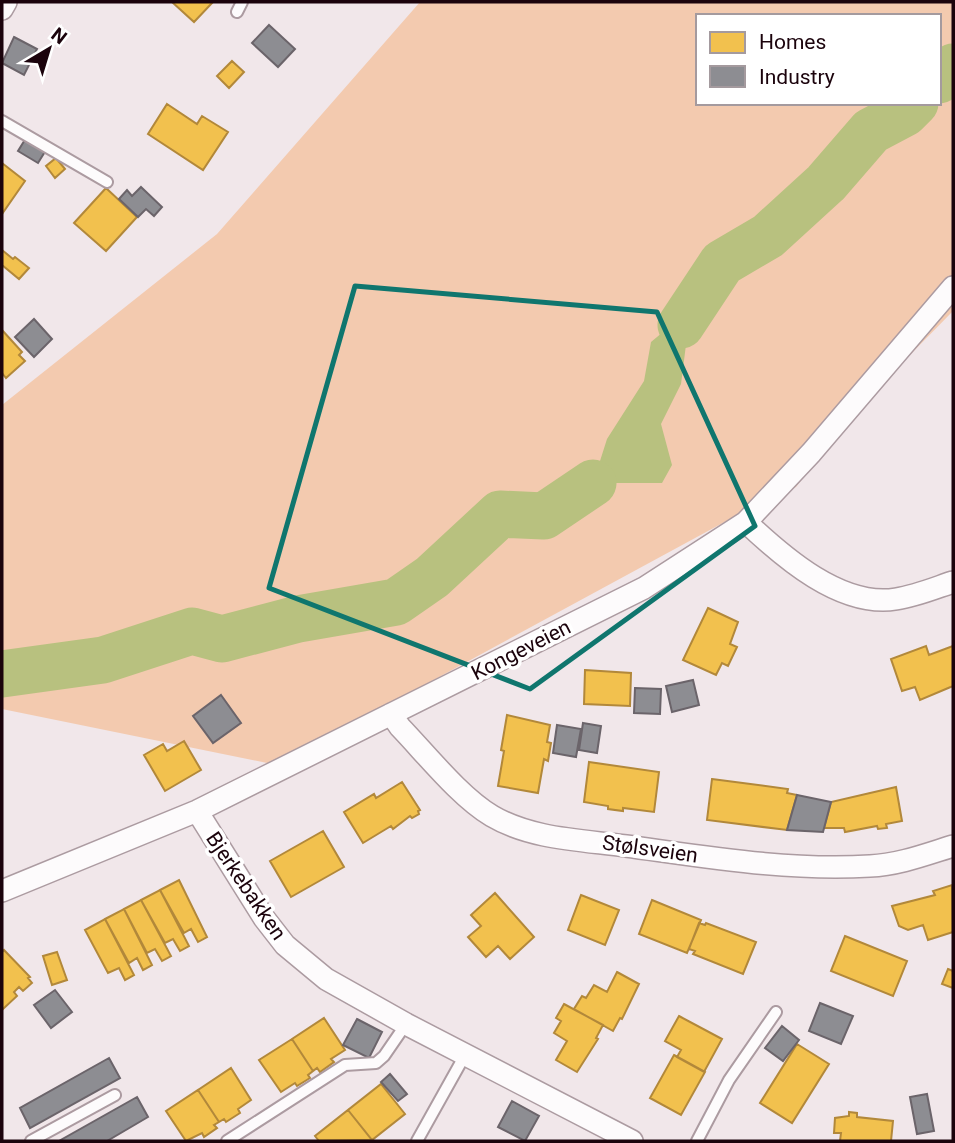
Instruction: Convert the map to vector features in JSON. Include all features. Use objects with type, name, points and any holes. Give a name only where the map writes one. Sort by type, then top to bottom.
[{"type":"street","points":[[2,9],[6,2]]},
{"type":"street","name":"Kongeveien","points":[[2,891],[197,811],[644,588],[746,522],[811,453],[953,287]]},
{"type":"street","points":[[746,522],[774,549],[803,570],[862,598],[894,600],[953,582]]},
{"type":"street","name":"Stølsveien","points":[[391,714],[400,727],[468,797],[491,815],[524,830],[738,862],[812,867],[873,866],[953,846]]},
{"type":"street","name":"Bjerkebakken","points":[[197,811],[264,918],[285,945],[326,979],[406,1024],[632,1141]]},
{"type":"lane","points":[[2,121],[107,182]]},
{"type":"lane","points":[[697,1141],[729,1080],[776,1012]]},
{"type":"lane","points":[[227,1141],[345,1065],[376,1063],[406,1024]]},
{"type":"lane","points":[[417,1141],[465,1055]]},
{"type":"lane","points":[[31,1141],[115,1095]]},
{"type":"highlighted area","points":[[355,286],[657,312],[755,526],[530,689],[269,588]]},
{"type":"shaded area","points":[[420,2],[953,2],[953,311],[857,409],[796,487],[743,512],[277,765],[2,709],[2,405],[217,234]]},
{"type":"shaded area","points":[[675,322],[688,329],[681,384],[661,424],[672,465],[662,483],[593,483],[607,439],[644,381],[651,342]]},
{"type":"building: Homes","points":[[172,2],[213,2],[194,22]]},
{"type":"building: Homes","points":[[232,61],[244,72],[229,88],[217,76]]},
{"type":"building: Homes","points":[[167,104],[197,124],[202,116],[228,132],[203,170],[148,134]]},
{"type":"building: Homes","points":[[56,158],[65,169],[55,178],[46,166]]},
{"type":"building: Homes","points":[[2,163],[25,181],[2,214]]},
{"type":"building: Homes","points":[[106,188],[137,217],[106,251],[74,223]]},
{"type":"building: Homes","points":[[2,250],[29,268],[19,279],[2,265]]},
{"type":"building: Homes","points":[[2,330],[22,352],[19,355],[25,361],[6,378],[2,373]]},
{"type":"building: Homes","points":[[708,608],[738,622],[730,644],[737,647],[728,666],[722,663],[716,675],[683,660]]},
{"type":"building: Homes","points":[[926,646],[929,655],[953,646],[953,686],[920,700],[915,687],[902,691],[891,659]]},
{"type":"building: Homes","points":[[585,670],[631,673],[630,706],[584,704]]},
{"type":"building: Homes","points":[[507,715],[550,725],[548,761],[544,759],[538,793],[498,786]]},
{"type":"building: Homes","points":[[184,741],[201,770],[165,791],[144,755],[163,744],[167,751]]},
{"type":"building: Homes","points":[[589,762],[659,772],[654,812],[608,809],[608,806],[584,802]]},
{"type":"building: Homes","points":[[712,779],[788,789],[787,793],[797,795],[787,830],[707,820]]},
{"type":"building: Homes","points":[[402,782],[420,810],[419,814],[412,818],[410,816],[393,829],[391,826],[363,843],[344,812],[374,794],[376,798]]},
{"type":"building: Homes","points":[[896,787],[902,821],[886,824],[887,828],[878,829],[877,826],[845,832],[844,828],[824,828],[831,802]]},
{"type":"building: Homes","points":[[323,831],[344,867],[291,897],[270,861]]},
{"type":"building: Homes","points":[[179,880],[207,937],[198,942],[191,929],[184,933],[160,890]]},
{"type":"building: Homes","points":[[952,885],[953,932],[928,940],[923,925],[908,930],[899,926],[892,906],[935,895],[933,891]]},
{"type":"building: Homes","points":[[160,890],[189,946],[180,951],[173,939],[165,943],[141,900]]},
{"type":"building: Homes","points":[[495,893],[534,937],[510,959],[498,946],[486,957],[468,937],[481,926],[471,915]]},
{"type":"building: Homes","points":[[581,895],[619,910],[605,945],[568,930]]},
{"type":"building: Homes","points":[[141,900],[171,956],[162,961],[155,949],[147,953],[124,909]]},
{"type":"building: Homes","points":[[652,900],[701,920],[687,953],[639,934]]},
{"type":"building: Homes","points":[[124,909],[152,965],[143,970],[137,958],[129,963],[105,919]]},
{"type":"building: Homes","points":[[105,919],[134,975],[125,980],[119,968],[108,973],[85,930]]},
{"type":"building: Homes","points":[[699,923],[706,923],[756,942],[743,974],[693,954],[695,951],[689,949]]},
{"type":"building: Homes","points":[[845,936],[907,961],[893,996],[831,971]]},
{"type":"building: Homes","points":[[4,950],[30,977],[28,978],[32,983],[23,991],[19,987],[14,992],[17,996],[2,1010],[2,952]]},
{"type":"building: Homes","points":[[57,952],[67,980],[52,985],[43,956]]},
{"type":"building: Homes","points":[[948,969],[953,971],[953,988],[942,984]]},
{"type":"building: Homes","points":[[617,972],[639,984],[613,1031],[574,1009],[582,996],[586,998],[594,985],[607,992]]},
{"type":"building: Homes","points":[[564,1004],[603,1025],[596,1038],[598,1039],[577,1072],[556,1060],[567,1041],[554,1033],[561,1021],[556,1018]]},
{"type":"building: Homes","points":[[679,1016],[722,1039],[704,1072],[677,1057],[681,1050],[665,1041]]},
{"type":"building: Homes","points":[[324,1018],[345,1050],[331,1059],[334,1062],[320,1072],[317,1068],[313,1071],[292,1039]]},
{"type":"building: Homes","points":[[292,1039],[313,1071],[308,1075],[310,1078],[281,1092],[259,1060]]},
{"type":"building: Homes","points":[[797,1044],[829,1064],[792,1123],[760,1103]]},
{"type":"building: Homes","points":[[674,1055],[705,1072],[681,1115],[650,1098]]},
{"type":"building: Homes","points":[[231,1068],[251,1100],[238,1109],[240,1113],[226,1122],[224,1119],[219,1122],[198,1090]]},
{"type":"building: Homes","points":[[381,1084],[405,1114],[372,1140],[348,1110]]},
{"type":"building: Homes","points":[[198,1090],[219,1122],[214,1125],[217,1128],[204,1137],[202,1133],[186,1141],[166,1111]]},
{"type":"building: Homes","points":[[348,1110],[372,1140],[319,1141],[315,1136]]},
{"type":"building: Homes","points":[[849,1112],[857,1113],[857,1117],[893,1121],[891,1141],[840,1141],[841,1133],[834,1133],[835,1118],[849,1116]]},
{"type":"building: Industry","points":[[269,25],[295,49],[278,67],[252,43]]},
{"type":"building: Industry","points":[[14,37],[37,49],[24,75],[2,63]]},
{"type":"building: Industry","points":[[26,138],[46,150],[38,163],[18,151]]},
{"type":"building: Industry","points":[[141,187],[162,207],[154,216],[146,209],[138,217],[119,199],[127,190],[132,196]]},
{"type":"building: Industry","points":[[34,319],[52,339],[34,357],[15,337]]},
{"type":"building: Industry","points":[[693,680],[699,705],[672,712],[666,686]]},
{"type":"building: Industry","points":[[635,688],[661,689],[660,714],[634,713]]},
{"type":"building: Industry","points":[[221,695],[241,723],[213,743],[193,716]]},
{"type":"building: Industry","points":[[583,723],[601,726],[597,753],[579,750]]},
{"type":"building: Industry","points":[[557,725],[581,729],[576,757],[553,753]]},
{"type":"building: Industry","points":[[797,795],[831,802],[823,832],[787,830]]},
{"type":"building: Industry","points":[[55,990],[72,1012],[51,1028],[34,1005]]},
{"type":"building: Industry","points":[[820,1003],[853,1016],[841,1044],[809,1031]]},
{"type":"building: Industry","points":[[357,1019],[382,1032],[369,1058],[343,1045]]},
{"type":"building: Industry","points":[[782,1026],[799,1040],[783,1061],[765,1048]]},
{"type":"building: Industry","points":[[109,1058],[120,1078],[30,1128],[20,1108]]},
{"type":"building: Industry","points":[[390,1074],[407,1094],[398,1101],[381,1082]]},
{"type":"building: Industry","points":[[927,1094],[934,1131],[917,1134],[910,1097]]},
{"type":"building: Industry","points":[[137,1097],[148,1117],[107,1141],[59,1141]]},
{"type":"building: Industry","points":[[512,1101],[539,1116],[525,1141],[498,1127]]},
{"type":"waterway","points":[[941,78],[953,67]]},
{"type":"waterway","points":[[681,325],[722,263],[768,236],[826,183],[871,131],[905,113],[913,105]]},
{"type":"waterway","points":[[2,674],[103,660],[192,631],[222,639],[298,619],[396,602],[432,577],[500,514],[544,516],[593,483]]}]
